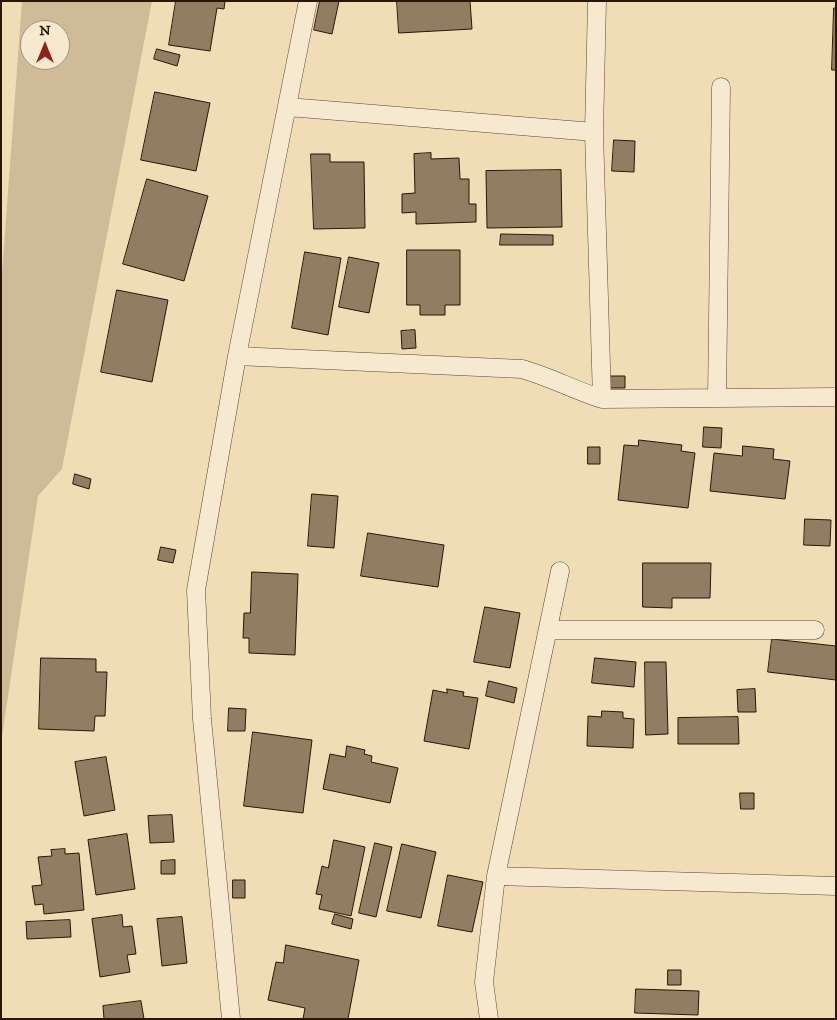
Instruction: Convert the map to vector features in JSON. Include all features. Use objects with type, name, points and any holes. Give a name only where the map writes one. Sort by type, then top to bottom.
[{"type":"street","points":[[231,1019],[202,719],[196,590],[237,356],[308,1]]},
{"type":"street","points":[[596,1],[594,132],[602,399]]},
{"type":"street","points":[[717,398],[721,87]]},
{"type":"street","points":[[288,106],[594,132]]},
{"type":"street","points":[[237,356],[522,369],[545,376],[570,389],[602,399],[836,397]]},
{"type":"street","points":[[489,1019],[484,982],[496,876],[550,630],[560,571]]},
{"type":"street","points":[[550,630],[814,630]]},
{"type":"street","points":[[496,876],[836,886]]},
{"type":"shaded area","points":[[22,1],[152,1],[62,469],[38,496],[1,743],[1,287],[20,28],[20,70],[70,70],[70,20],[21,20]]},
{"type":"building","points":[[176,1],[225,1],[224,9],[217,8],[210,51],[169,45]]},
{"type":"building","points":[[320,1],[339,1],[332,34],[314,30]]},
{"type":"building","points":[[397,1],[470,1],[472,29],[399,33]]},
{"type":"building","points":[[834,8],[836,8],[836,70],[832,70]]},
{"type":"building","points":[[157,49],[180,55],[177,66],[154,59]]},
{"type":"building","points":[[155,92],[210,103],[196,171],[141,160]]},
{"type":"building","points":[[614,140],[635,141],[634,172],[612,171]]},
{"type":"building","points":[[431,153],[431,159],[459,158],[460,179],[469,179],[469,204],[476,204],[476,222],[416,224],[416,212],[402,213],[402,194],[415,193],[414,154]]},
{"type":"building","points":[[311,154],[330,154],[330,162],[364,162],[365,228],[314,229]]},
{"type":"building","points":[[561,170],[562,227],[487,228],[486,171]]},
{"type":"building","points":[[147,179],[208,196],[184,281],[123,264]]},
{"type":"building","points":[[501,234],[553,235],[553,245],[500,245]]},
{"type":"building","points":[[407,250],[460,250],[460,305],[445,305],[445,315],[420,315],[420,305],[407,305]]},
{"type":"building","points":[[305,252],[341,258],[328,335],[292,328]]},
{"type":"building","points":[[349,257],[379,263],[369,313],[339,307]]},
{"type":"building","points":[[117,290],[168,300],[152,382],[101,372]]},
{"type":"building","points":[[415,330],[416,348],[402,349],[401,331]]},
{"type":"building","points":[[609,376],[625,376],[625,388],[609,388]]},
{"type":"building","points":[[704,427],[722,428],[721,448],[703,447]]},
{"type":"building","points":[[639,440],[682,445],[681,451],[695,453],[688,508],[618,500],[624,445],[638,446]]},
{"type":"building","points":[[743,446],[774,449],[773,459],[790,461],[785,499],[710,491],[714,453],[742,456]]},
{"type":"building","points":[[588,447],[600,447],[600,464],[588,464]]},
{"type":"building","points":[[75,474],[91,479],[89,489],[73,484]]},
{"type":"building","points":[[312,494],[338,496],[334,548],[308,546]]},
{"type":"building","points":[[805,519],[831,520],[830,546],[804,545]]},
{"type":"building","points":[[368,533],[444,545],[438,587],[361,576]]},
{"type":"building","points":[[161,547],[176,550],[173,563],[158,560]]},
{"type":"building","points":[[643,563],[711,563],[710,598],[672,598],[672,608],[643,607]]},
{"type":"building","points":[[252,572],[298,574],[295,655],[249,653],[249,638],[243,638],[244,613],[250,613]]},
{"type":"building","points":[[485,607],[520,613],[510,668],[474,662]]},
{"type":"building","points":[[772,639],[836,646],[836,680],[768,672]]},
{"type":"building","points":[[41,658],[96,659],[96,672],[107,672],[105,716],[95,716],[94,731],[39,729]]},
{"type":"building","points":[[595,658],[636,662],[634,687],[592,683]]},
{"type":"building","points":[[645,662],[666,662],[668,734],[646,735]]},
{"type":"building","points":[[489,681],[517,688],[514,703],[486,696]]},
{"type":"building","points":[[447,689],[464,692],[463,696],[478,698],[469,749],[424,741],[433,690],[447,693]]},
{"type":"building","points":[[755,689],[756,712],[738,712],[737,690]]},
{"type":"building","points":[[229,708],[246,709],[245,731],[228,731]]},
{"type":"building","points":[[602,711],[623,712],[623,718],[634,719],[633,748],[587,746],[588,716],[601,717]]},
{"type":"building","points":[[738,717],[739,744],[678,744],[678,718]]},
{"type":"building","points":[[253,732],[312,740],[303,813],[244,806]]},
{"type":"building","points":[[347,746],[365,750],[364,754],[372,756],[371,762],[398,768],[390,803],[323,789],[330,754],[345,757]]},
{"type":"building","points":[[106,757],[115,810],[84,816],[75,762]]},
{"type":"building","points":[[740,793],[754,793],[754,809],[741,809]]},
{"type":"building","points":[[172,815],[174,842],[150,843],[148,816]]},
{"type":"building","points":[[127,834],[135,889],[96,895],[88,840]]},
{"type":"building","points":[[334,840],[365,847],[351,916],[319,909],[322,895],[316,894],[322,866],[328,868]]},
{"type":"building","points":[[375,843],[392,847],[376,917],[359,913]]},
{"type":"building","points":[[402,844],[436,852],[421,918],[387,911]]},
{"type":"building","points":[[65,849],[65,854],[79,853],[84,910],[44,914],[43,904],[35,905],[32,886],[42,885],[38,857],[52,856],[51,850]]},
{"type":"building","points":[[175,860],[175,874],[161,874],[161,861]]},
{"type":"building","points":[[448,875],[483,882],[472,932],[438,926]]},
{"type":"building","points":[[233,880],[245,880],[245,898],[233,898]]},
{"type":"building","points":[[335,914],[353,919],[351,929],[332,924]]},
{"type":"building","points":[[122,915],[123,927],[132,926],[136,954],[127,955],[130,972],[100,977],[92,919]]},
{"type":"building","points":[[182,917],[187,963],[162,966],[157,919]]},
{"type":"building","points":[[70,920],[71,937],[27,939],[26,922]]},
{"type":"building","points":[[286,945],[359,960],[348,1019],[303,1019],[305,1008],[268,1000],[276,962],[283,963]]},
{"type":"building","points":[[668,970],[681,970],[681,985],[668,985]]},
{"type":"building","points":[[636,989],[699,991],[698,1015],[635,1013]]},
{"type":"building","points":[[141,1001],[144,1019],[104,1019],[103,1006]]}]
